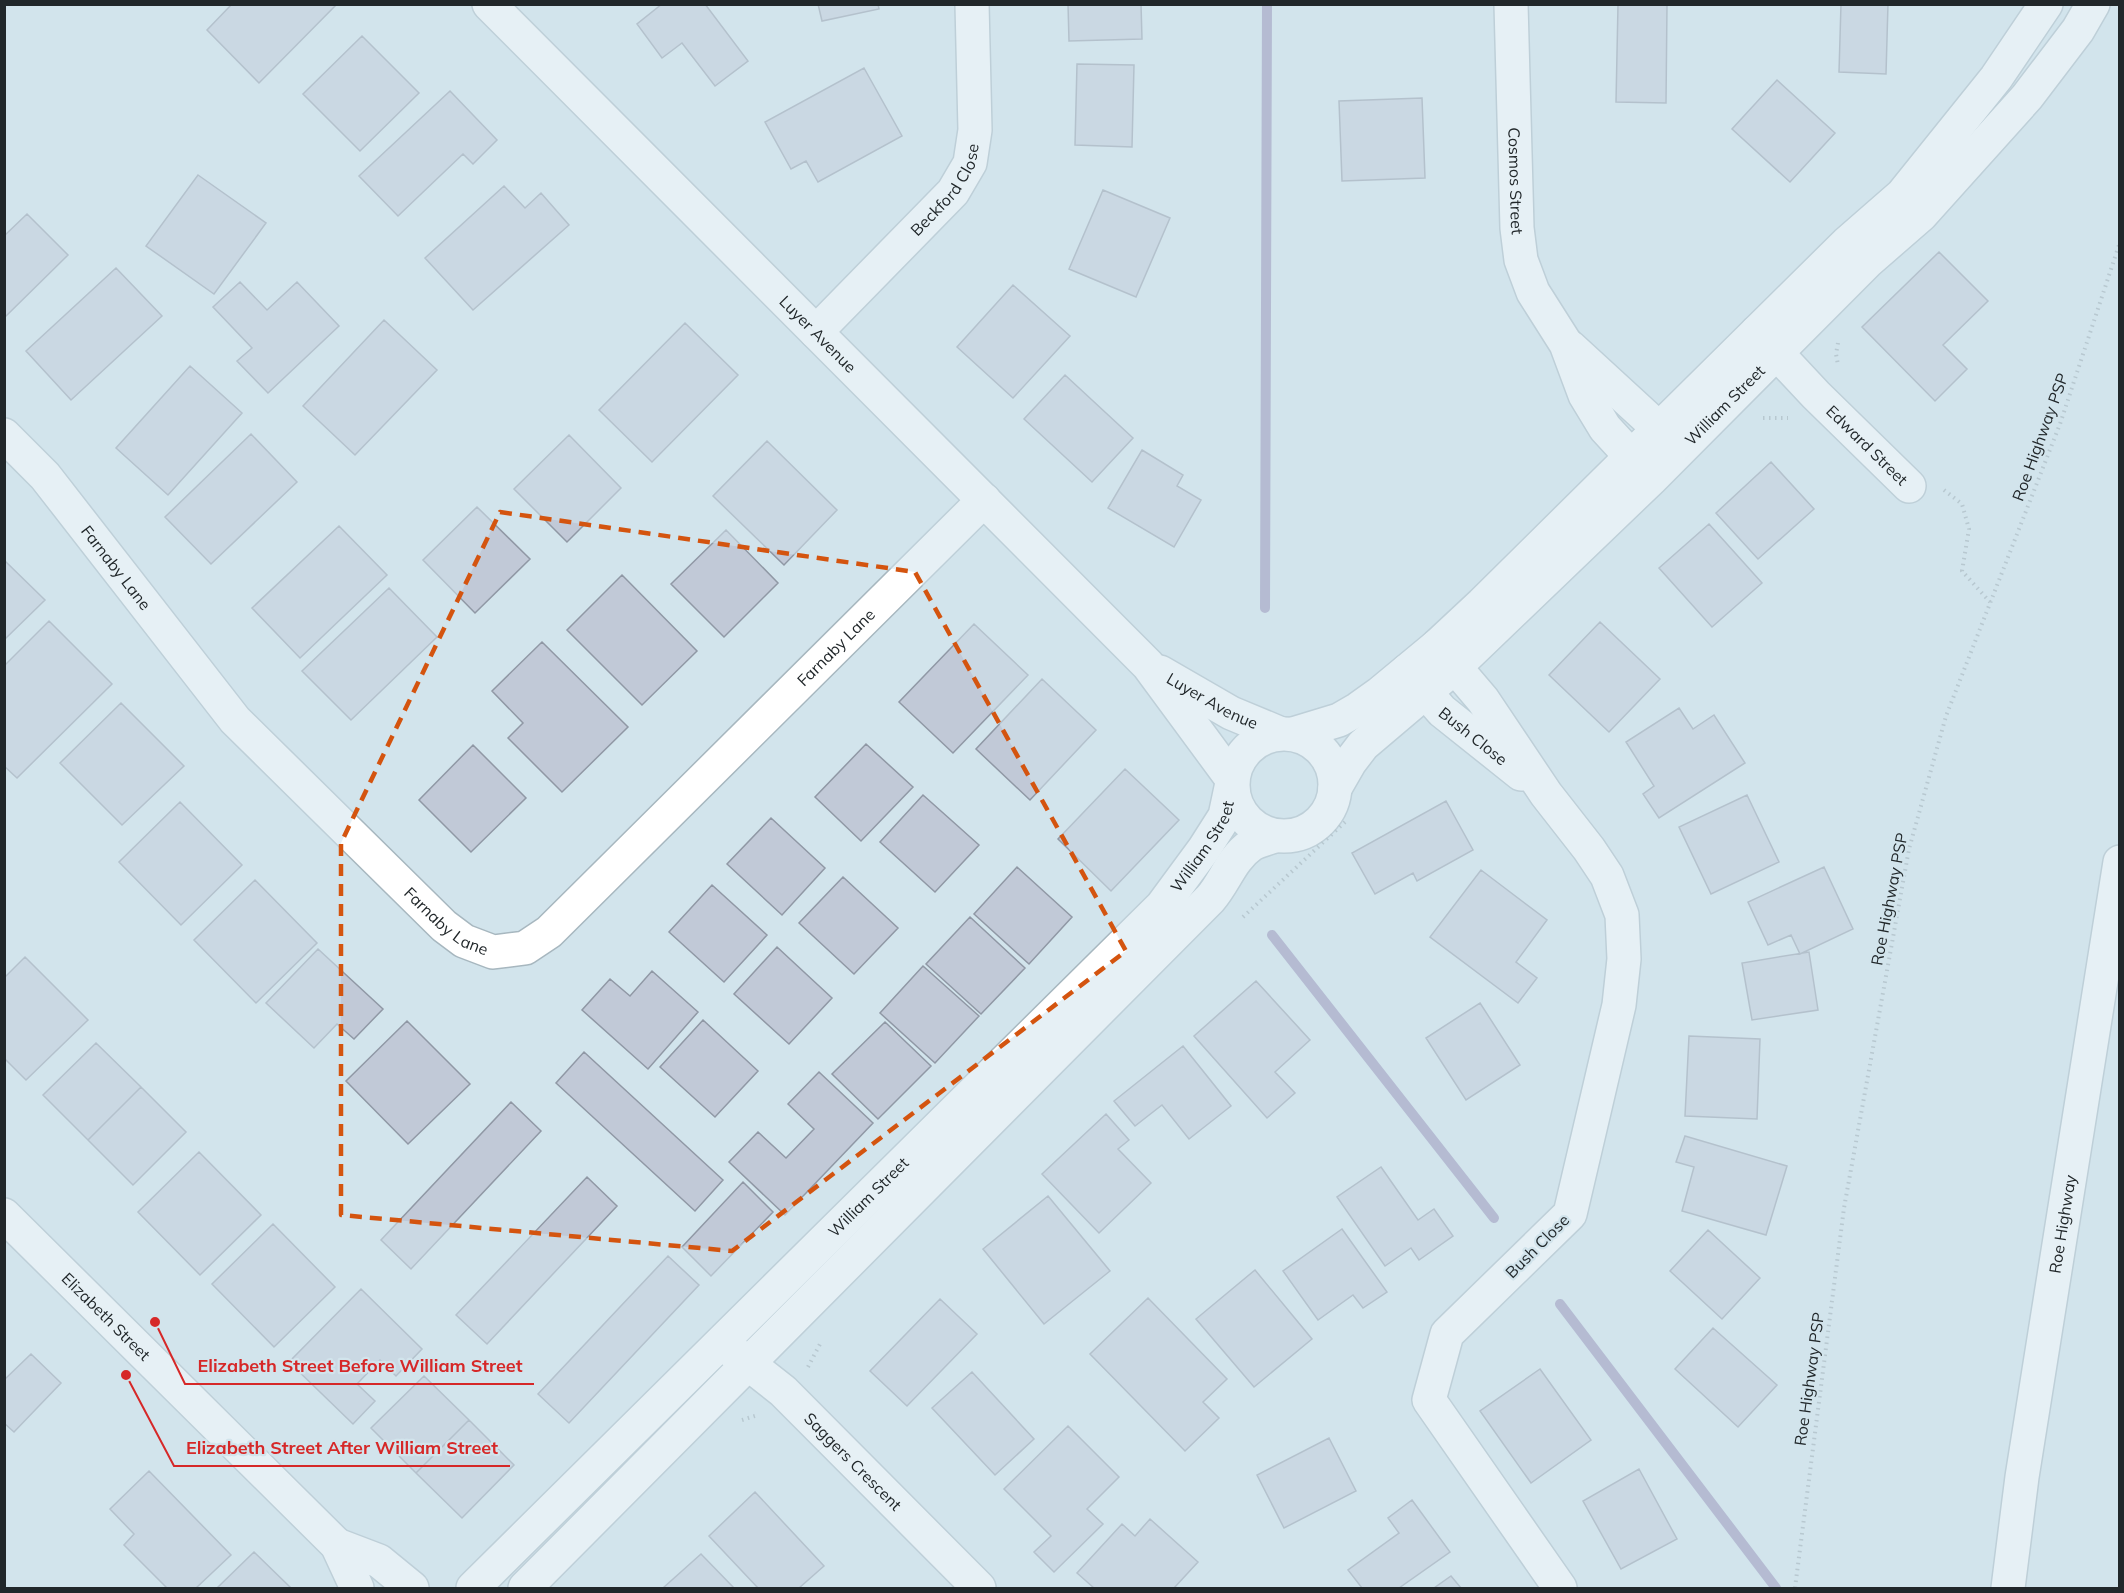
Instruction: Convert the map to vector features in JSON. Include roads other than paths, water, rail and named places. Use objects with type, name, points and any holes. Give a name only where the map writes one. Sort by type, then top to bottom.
[{"type":"main road","name":"Luyer Avenue","points":[[489,4],[1148,665],[1232,781]]},
{"type":"main road","name":"Beckford Close","points":[[816,332],[952,192],[970,163],[975,130],[972,4]]},
{"type":"main road","name":"Cosmos Street","points":[[1511,4],[1517,228],[1521,260],[1533,292],[1566,344],[1585,395],[1605,428],[1641,468]]},
{"type":"main road","name":"William Street","points":[[1767,343],[1847,243],[1902,195],[1996,78],[2046,4]]},
{"type":"main road","name":"William Street","points":[[1335,788],[1350,762],[1416,681],[1446,656],[1767,343],[1867,262],[1929,206],[2027,97],[2078,30],[2093,4]]},
{"type":"main road","name":"Edward Street","points":[[1767,343],[1909,486]]},
{"type":"main road","name":"Cosmos Street","points":[[1566,344],[1670,439]]},
{"type":"main road","name":"Farnaby Lane","points":[[4,435],[45,476],[235,720],[444,926],[464,941],[493,952],[525,948],[549,932],[984,500]]},
{"type":"main road","name":"Bush Close","points":[[1446,656],[1483,700],[1546,794],[1589,849],[1607,876],[1622,915],[1624,959],[1619,1005],[1570,1214],[1447,1334],[1429,1400],[1560,1588]]},
{"type":"main road","name":"Luyer Avenue","points":[[1148,665],[1231,713],[1286,734]]},
{"type":"main road","name":"William Street","points":[[1286,734],[1339,720],[1378,694],[1416,681]]},
{"type":"main road","name":"Bush Close","points":[[1416,681],[1443,711],[1546,794]]},
{"type":"main road","points":[[1286,734],[1306,738],[1318,746],[1328,758],[1334,772],[1335,788],[1331,805],[1322,820],[1308,830],[1291,836],[1274,836],[1259,830],[1246,820],[1237,807],[1232,781],[1237,762],[1247,747],[1262,738],[1286,734]]},
{"type":"main road","name":"William Street","points":[[481,1586],[551,1512],[1162,906],[1226,816],[1232,781]]},
{"type":"main road","name":"William Street","points":[[525,1588],[1210,899],[1233,864],[1251,845],[1274,836]]},
{"type":"main road","name":"Roe Highway","points":[[2008,1588],[2022,1477],[2120,862]]},
{"type":"main road","name":"Elizabeth Street","points":[[4,1215],[337,1545],[357,1588]]},
{"type":"main road","name":"Saggers Crescent","points":[[722,1343],[783,1391],[979,1588]]},
{"type":"main road","points":[[551,1512],[622,1463],[706,1384],[748,1364]]},
{"type":"main road","points":[[481,1586],[556,1531],[624,1489]]},
{"type":"main road","name":"Elizabeth Street","points":[[337,1545],[379,1561],[412,1588]]},
{"type":"waterway","points":[[1265,608],[1267,4]]},
{"type":"waterway","points":[[1272,935],[1494,1218]]},
{"type":"waterway","points":[[1560,1304],[1776,1588]]},
{"type":"place","name":"Elizabeth Street Before William Street","points":[[155,1322]]},
{"type":"place","name":"Elizabeth Street After William Street","points":[[126,1375]]}]
